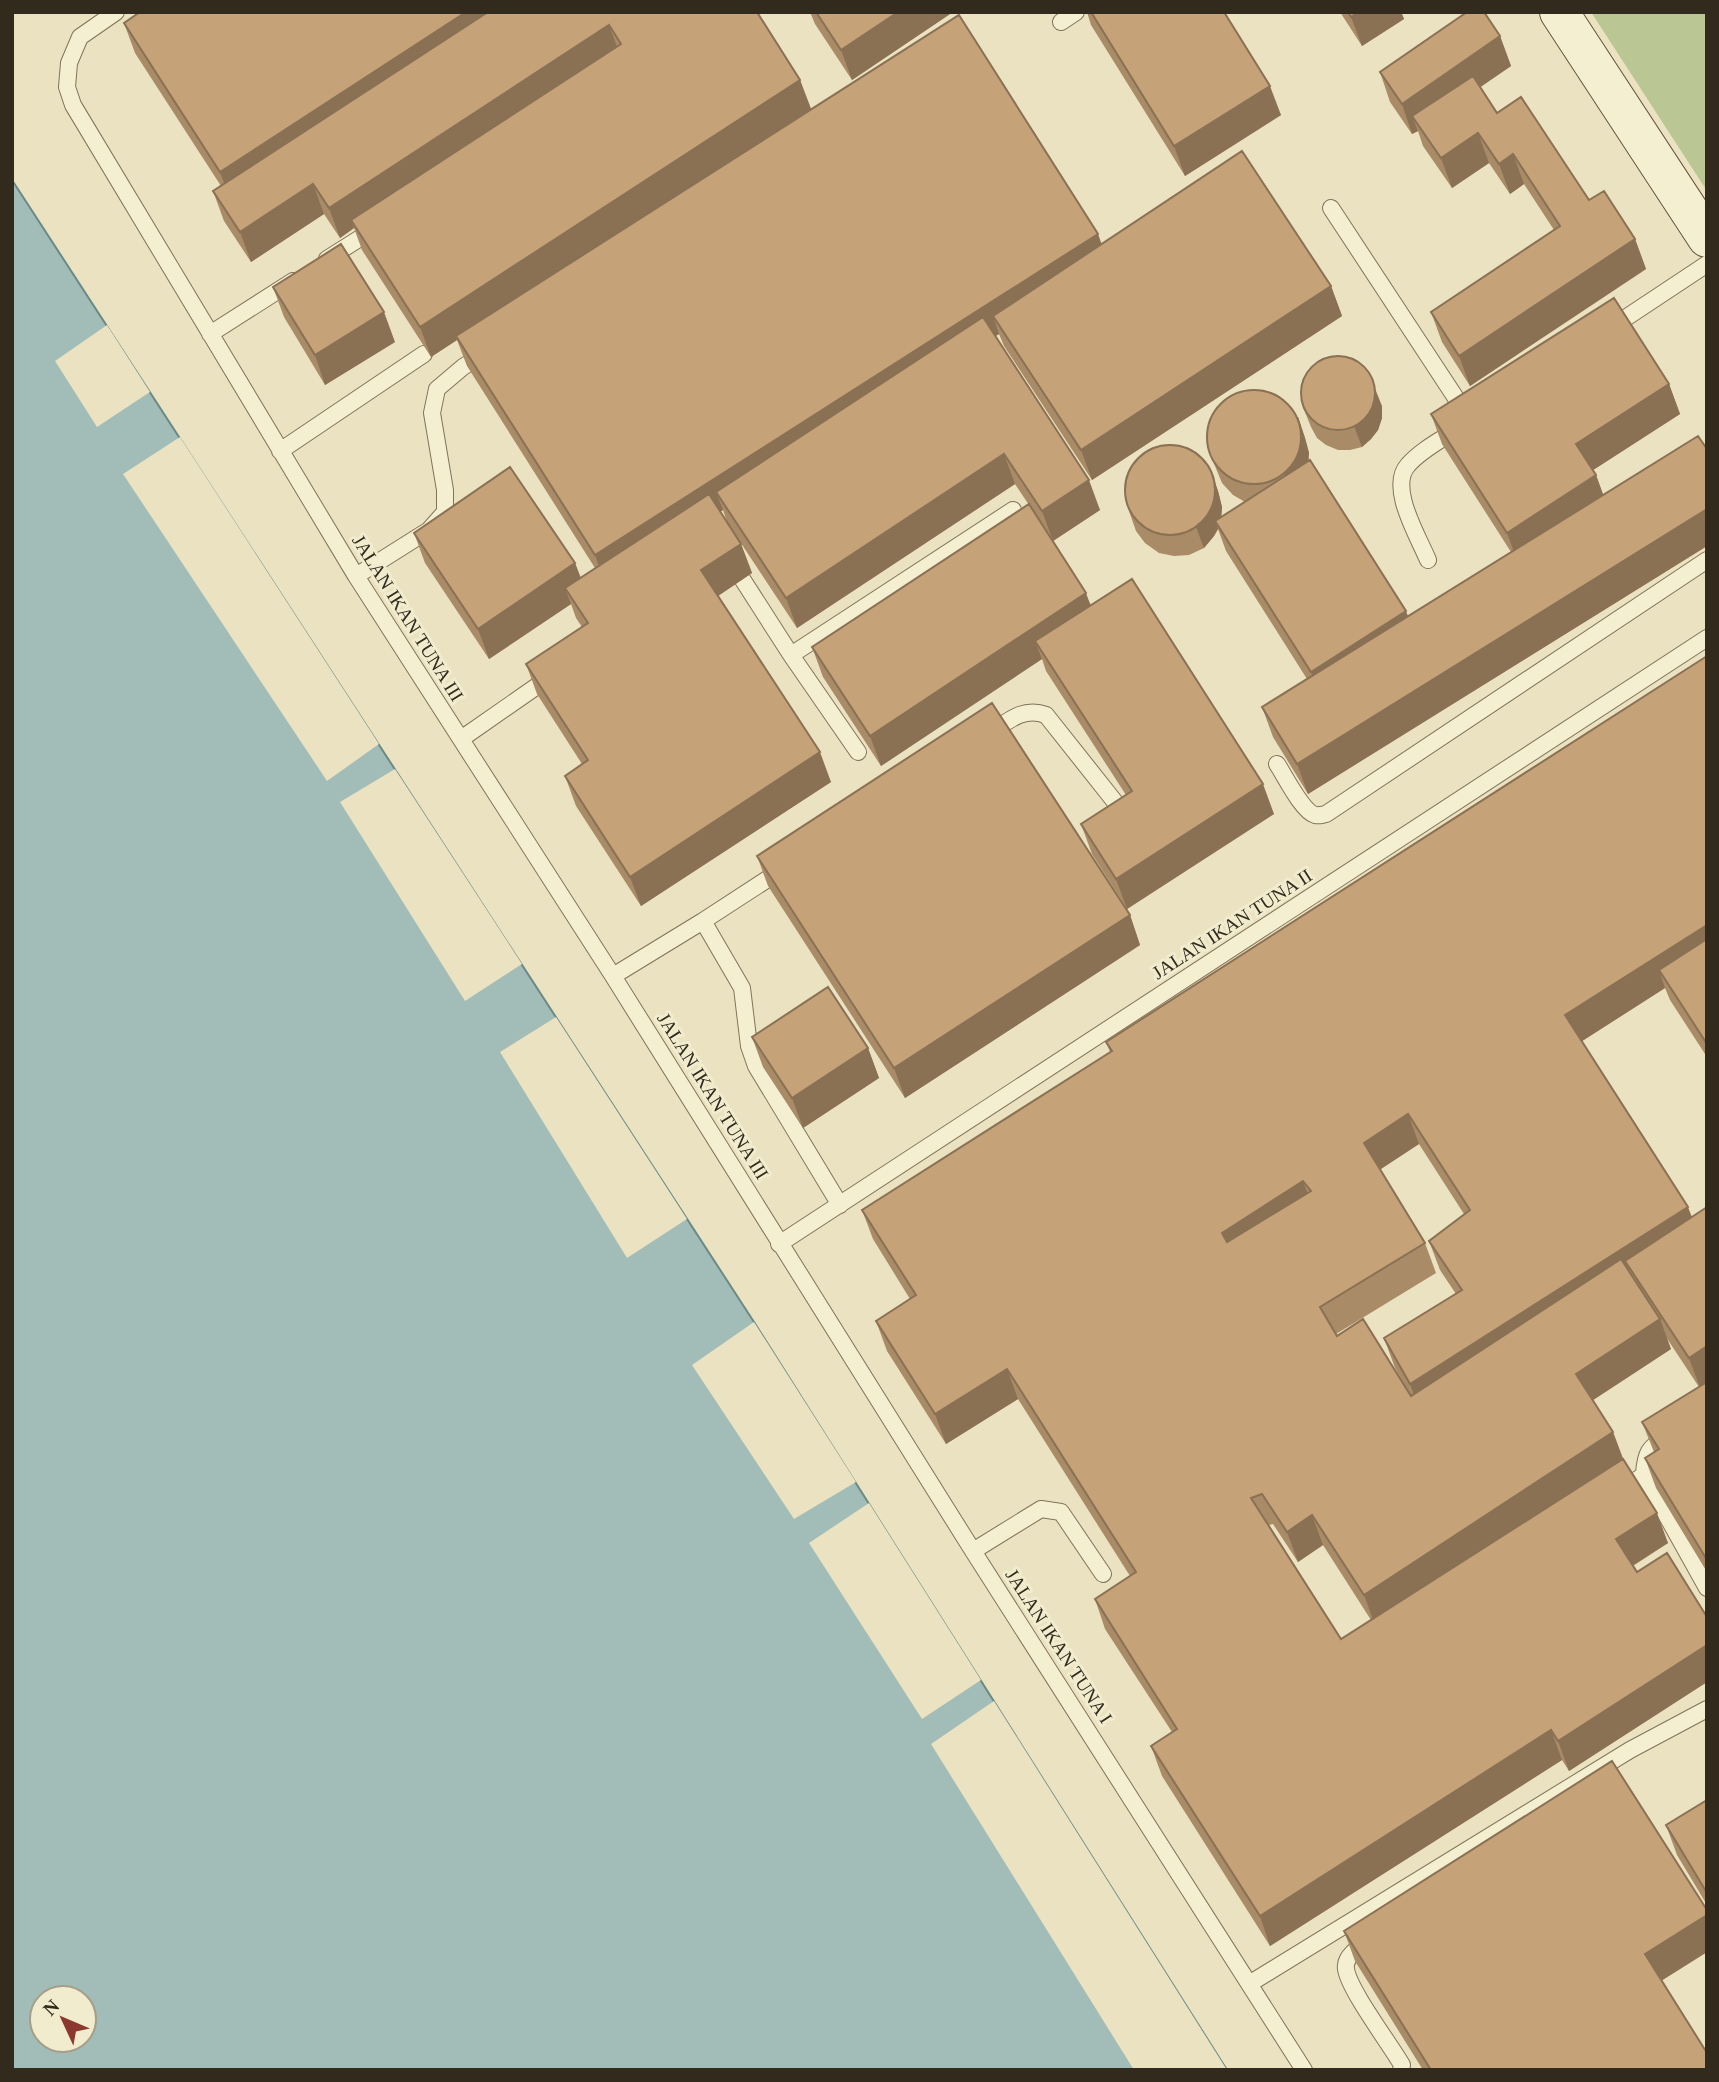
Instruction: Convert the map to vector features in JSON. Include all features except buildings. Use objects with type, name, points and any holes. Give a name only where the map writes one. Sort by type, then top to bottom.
[{"type":"street","points":[[1559,12],[1707,238]]},
{"type":"lane","name":"JALAN IKAN TUNA III","points":[[116,12],[80,37],[69,63],[67,87],[73,105],[356,576],[613,976],[779,1244]]},
{"type":"lane","points":[[1061,22],[1076,12]]},
{"type":"lane","points":[[1331,208],[1476,416],[1416,457],[1406,466],[1401,477],[1400,488],[1404,501],[1428,560]]},
{"type":"lane","points":[[210,334],[386,221]]},
{"type":"lane","points":[[1594,338],[1707,264]]},
{"type":"lane","points":[[356,576],[429,530],[445,512],[445,490],[432,414],[437,389],[463,367],[498,345]]},
{"type":"lane","points":[[280,451],[424,354]]},
{"type":"lane","points":[[791,654],[1013,510]]},
{"type":"lane","points":[[1278,764],[1298,798],[1311,813],[1318,816],[1326,814],[1707,560]]},
{"type":"lane","points":[[738,574],[858,752]]},
{"type":"lane","name":"JALAN IKAN TUNA II","points":[[779,1244],[1707,638]]},
{"type":"lane","points":[[461,739],[566,665]]},
{"type":"lane","points":[[981,739],[1024,712],[1046,715],[1115,802]]},
{"type":"lane","points":[[613,976],[796,860]]},
{"type":"lane","points":[[703,921],[742,988],[751,1056],[840,1205]]},
{"type":"lane","name":"JALAN IKAN TUNA I","points":[[779,1244],[1304,2070]]},
{"type":"lane","points":[[1677,1429],[1651,1447],[1645,1458],[1644,1475],[1707,1588]]},
{"type":"lane","points":[[1609,1498],[1644,1475]]},
{"type":"lane","points":[[974,1551],[1041,1509],[1061,1512],[1103,1574]]},
{"type":"lane","points":[[1250,1984],[1630,1750],[1707,1709]]},
{"type":"lane","points":[[1377,1936],[1349,1956],[1346,1968],[1355,1990],[1402,2065],[1401,2070]]},
{"type":"green space","points":[[1591,12],[1707,12],[1707,191]]},
{"type":"water","points":[[12,180],[754,1322],[1227,2070],[12,2070]]},
{"type":"pier","points":[[107,325],[150,392],[97,427],[55,361]]},
{"type":"pier","points":[[180,437],[379,744],[327,781],[123,474]]},
{"type":"pier","points":[[395,769],[522,964],[465,1001],[340,802]]},
{"type":"pier","points":[[556,1017],[687,1219],[627,1258],[500,1052]]},
{"type":"pier","points":[[754,1322],[856,1482],[794,1519],[692,1365]]},
{"type":"pier","points":[[869,1503],[981,1680],[922,1719],[809,1543]]},
{"type":"pier","points":[[994,1701],[1227,2070],[1134,2070],[931,1744]]}]
